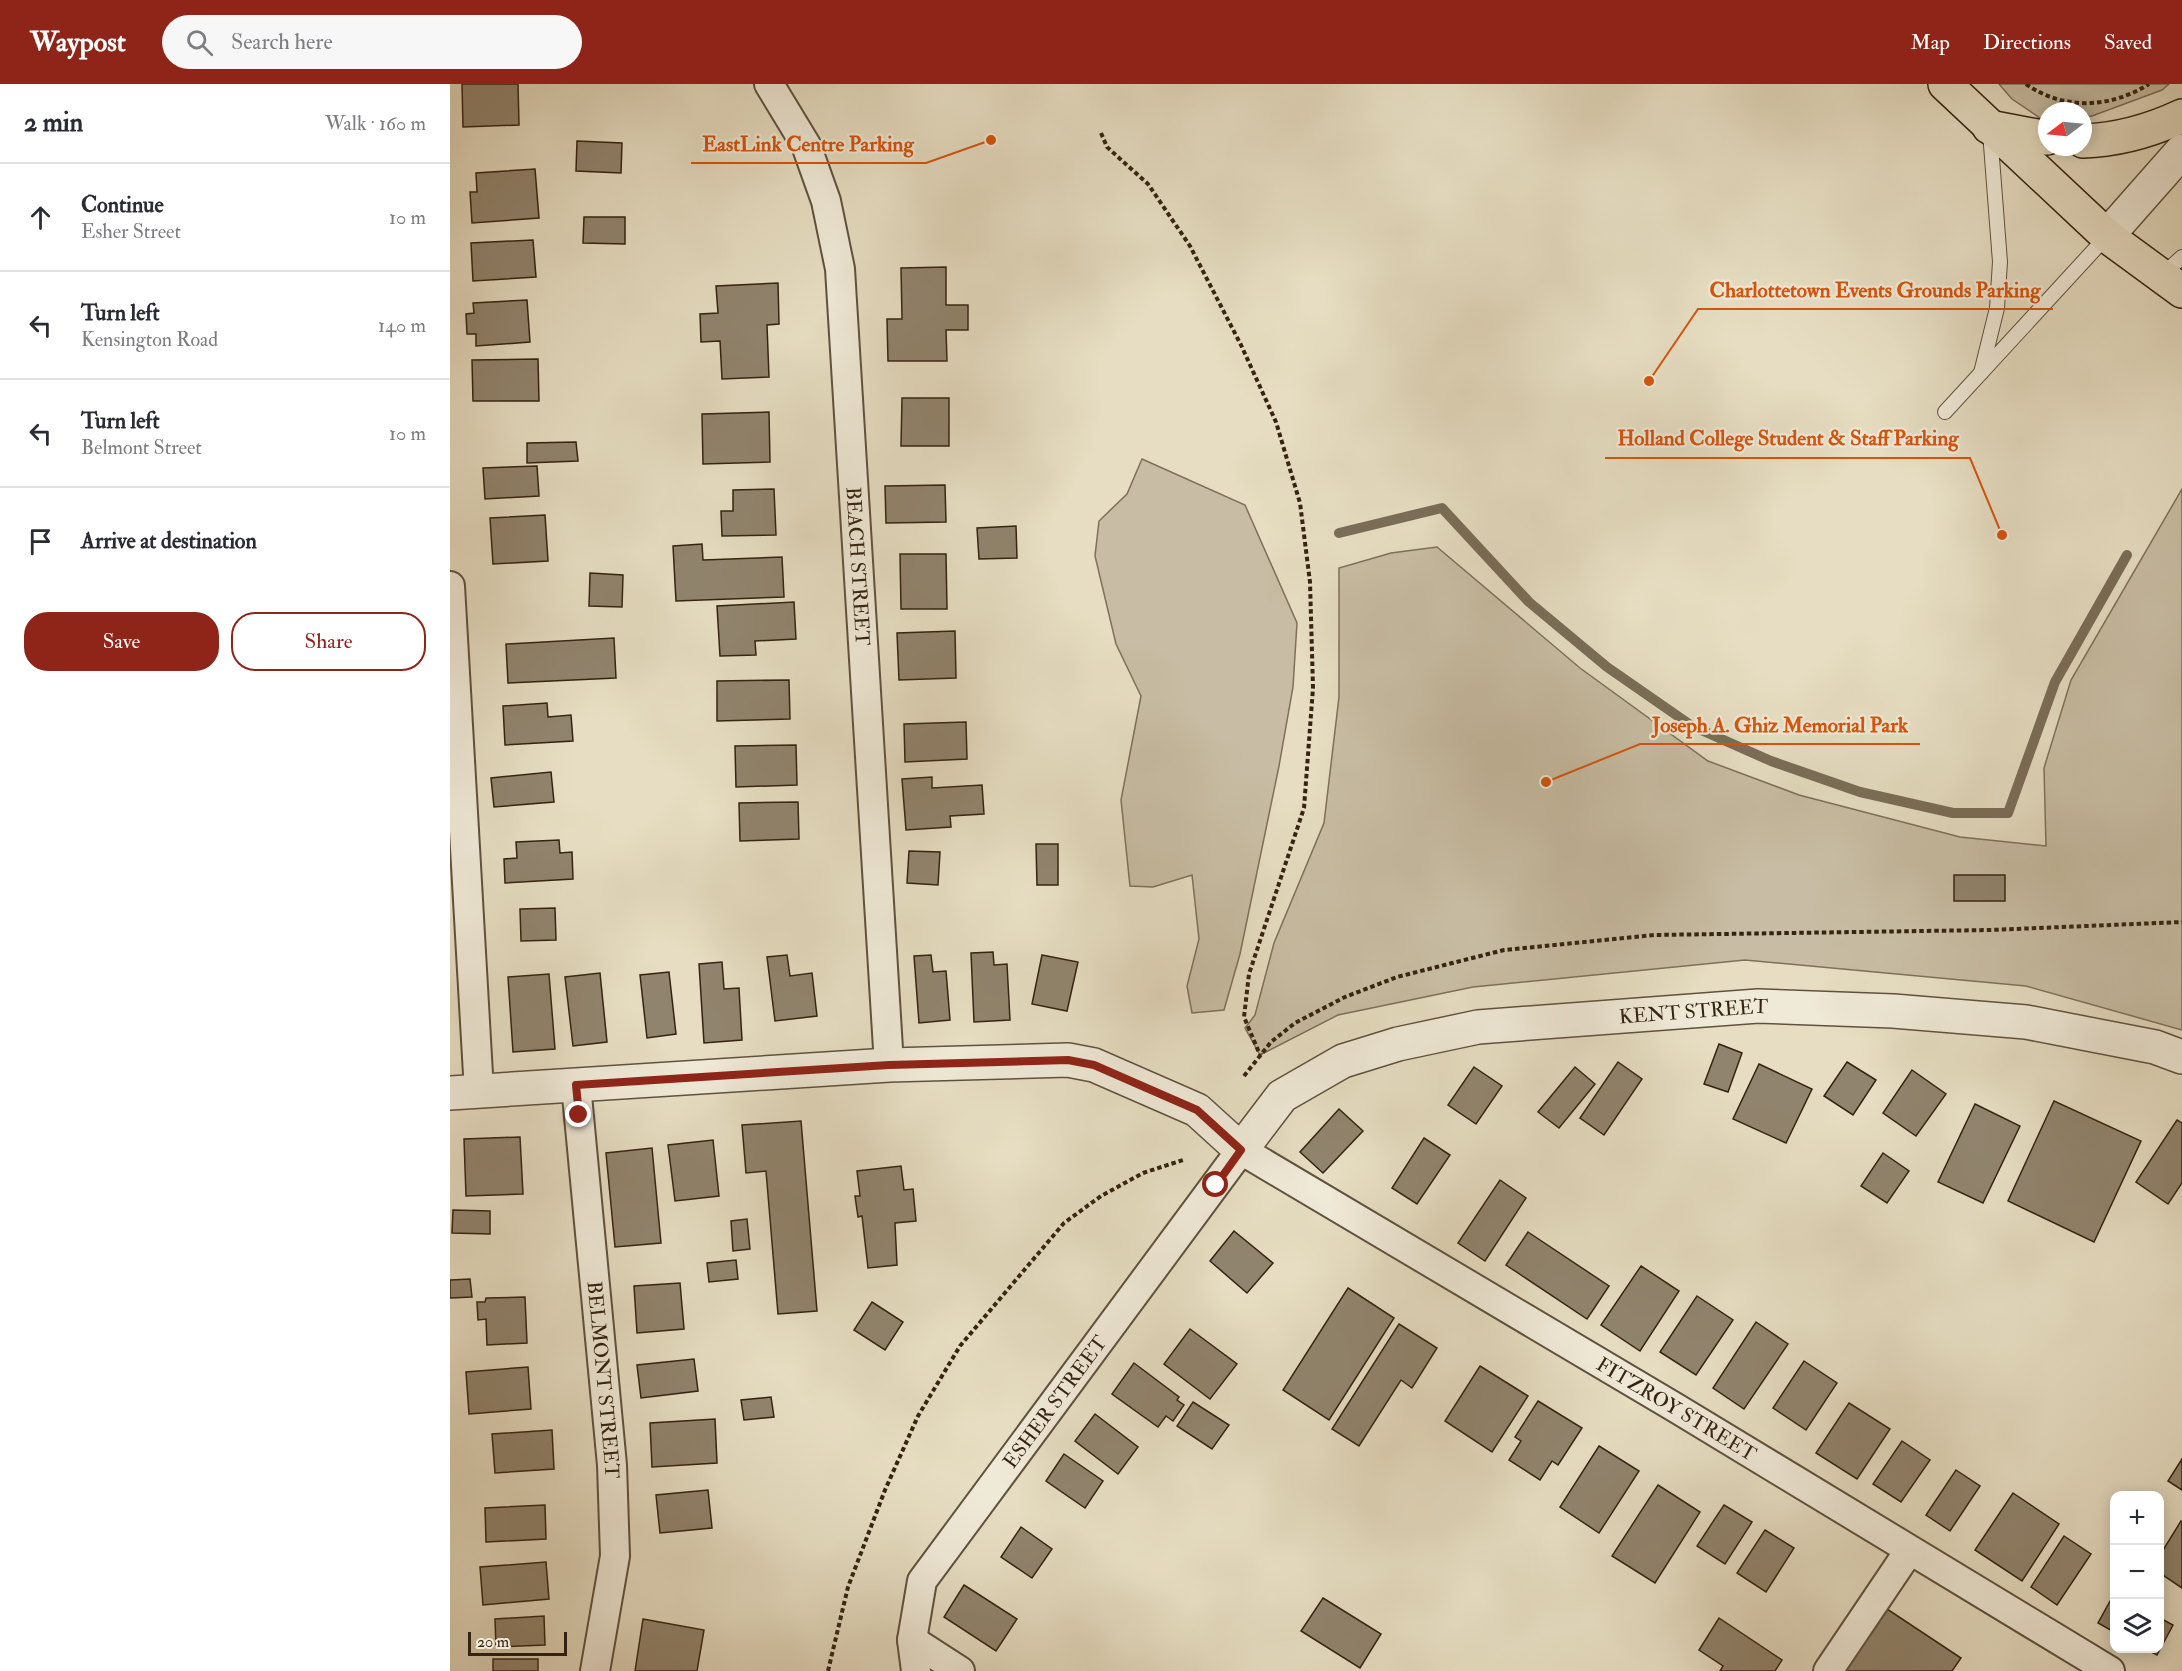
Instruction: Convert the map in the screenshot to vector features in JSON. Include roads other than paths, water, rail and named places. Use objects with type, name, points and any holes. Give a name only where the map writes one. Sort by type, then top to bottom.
[{"type":"main road","points":[[1945,84],[2107,236],[2175,275]]},
{"type":"main road","points":[[2092,140],[2123,137],[2155,128],[2182,116]]},
{"type":"main road","points":[[1989,127],[2038,136]]},
{"type":"street","name":"BEACH STREET","points":[[769,84],[806,145],[826,201],[840,269],[889,1065]]},
{"type":"street","points":[[2107,236],[2182,151]]},
{"type":"street","points":[[450,586],[465,1092],[889,1065],[1068,1060],[1094,1065],[1197,1110],[1241,1150]]},
{"type":"street","name":"KENT STREET","points":[[1241,1150],[1282,1096],[1343,1061],[1398,1044],[1478,1027],[1758,1006],[1893,1011],[2026,1022],[2155,1047],[2182,1057]]},
{"type":"street","name":"BELMONT STREET","points":[[576,1085],[612,1465],[615,1556],[595,1671]]},
{"type":"street","name":"FITZROY STREET","points":[[1241,1150],[1676,1408],[2110,1671]]},
{"type":"street","name":"ESHER STREET","points":[[916,1671],[912,1640],[922,1581],[1241,1150]]},
{"type":"street","points":[[1828,1671],[1909,1551]]},
{"type":"street","points":[[912,1640],[960,1671]]},
{"type":"lane","points":[[1981,373],[1996,308],[2000,262],[1989,127]]},
{"type":"lane","points":[[1945,412],[2107,236]]},
{"type":"waterway","points":[[1339,533],[1442,508],[1529,602],[1607,667],[1692,726],[1771,761],[1860,792],[1953,813],[2008,813],[2055,682],[2127,555]]},
{"type":"place","name":"EastLink Centre Parking","points":[[991,140]]},
{"type":"place","name":"Charlottetown Events Grounds Parking","points":[[1649,381]]},
{"type":"place","name":"Holland College Student & Staff Parking","points":[[2002,535]]},
{"type":"place","name":"Joseph A. Ghiz Memorial Park","points":[[1546,782]]}]
